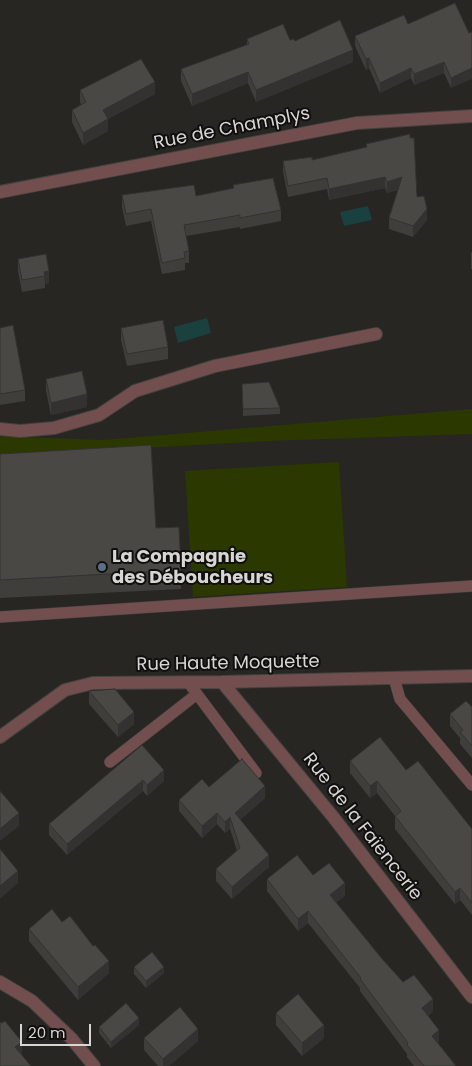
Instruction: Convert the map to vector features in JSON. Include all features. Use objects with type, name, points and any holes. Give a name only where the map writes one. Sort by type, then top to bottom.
[{"type":"street","name":"Rue de Champlys","points":[[0,192],[356,123],[472,116]]},
{"type":"street","points":[[0,429],[20,431],[54,428],[99,415],[135,391],[215,366],[376,334]]},
{"type":"street","name":"Rue Haute Moquette","points":[[0,737],[65,690],[93,683],[472,676]]},
{"type":"street","name":"Rue de la Faïencerie","points":[[222,682],[334,818],[472,997]]},
{"type":"street","points":[[0,982],[32,1001],[71,1038],[94,1066]]},
{"type":"lane","points":[[0,618],[472,586]]},
{"type":"lane","points":[[394,678],[400,699],[472,785]]},
{"type":"lane","points":[[188,682],[256,773]]},
{"type":"lane","points":[[110,762],[197,694]]},
{"type":"green space","points":[[472,409],[472,434],[268,441],[0,456],[0,436],[103,440]]},
{"type":"green space","points":[[339,462],[347,587],[193,597],[185,471]]},
{"type":"water","points":[[368,206],[372,220],[344,226],[340,212]]},
{"type":"water","points":[[207,318],[211,333],[178,343],[174,327]]},
{"type":"building","points":[[455,3],[469,33],[472,32],[472,68],[451,78],[444,62],[414,74],[411,68],[380,83],[369,58],[366,59],[355,36],[404,15],[408,24]]},
{"type":"building","points":[[340,20],[353,50],[256,90],[248,72],[192,94],[181,69],[249,44],[247,39],[283,24],[290,40],[294,39],[295,41]]},
{"type":"building","points":[[141,59],[155,82],[103,110],[108,119],[83,133],[72,110],[86,102],[80,90]]},
{"type":"building","points":[[410,134],[410,138],[414,138],[417,197],[424,196],[427,209],[413,226],[389,218],[402,177],[387,182],[385,177],[329,189],[327,178],[288,186],[283,161],[312,157],[312,160],[367,147],[366,144]]},
{"type":"building","points":[[273,178],[281,210],[240,218],[240,215],[184,225],[189,251],[184,252],[185,258],[162,263],[151,209],[126,214],[122,195],[194,185],[196,196],[234,188],[233,185]]},
{"type":"building","points":[[46,254],[49,271],[44,272],[45,276],[22,280],[18,259]]},
{"type":"building","points":[[163,320],[168,347],[127,354],[121,328]]},
{"type":"building","points":[[13,325],[25,390],[0,394],[0,328]]},
{"type":"building","points":[[82,371],[87,394],[51,403],[46,379]]},
{"type":"building","points":[[269,382],[280,408],[243,409],[242,384]]},
{"type":"building","points":[[151,445],[156,528],[179,527],[181,570],[0,580],[0,454]]},
{"type":"building","points":[[115,689],[134,712],[118,725],[89,691]]},
{"type":"building","points":[[466,701],[472,707],[472,746],[460,732],[463,730],[450,714]]},
{"type":"building","points":[[380,737],[406,770],[418,761],[472,829],[472,903],[460,888],[455,892],[395,816],[401,811],[377,781],[370,786],[350,761]]},
{"type":"building","points":[[142,745],[164,770],[147,785],[143,780],[67,844],[49,824]]},
{"type":"building","points":[[242,759],[265,786],[235,813],[269,855],[232,887],[216,869],[240,848],[230,817],[225,822],[217,813],[202,826],[179,800],[202,779],[209,787]]},
{"type":"building","points":[[0,791],[19,813],[0,829]]},
{"type":"building","points":[[0,849],[18,871],[0,886]]},
{"type":"building","points":[[297,855],[313,875],[329,863],[345,883],[330,895],[403,982],[414,975],[433,999],[422,1008],[439,1030],[432,1036],[456,1066],[424,1066],[407,1045],[408,1043],[361,978],[308,911],[298,919],[267,879]]},
{"type":"building","points":[[52,909],[62,922],[70,916],[93,946],[95,945],[109,961],[78,987],[29,929]]},
{"type":"building","points":[[152,952],[164,967],[146,981],[134,967]]},
{"type":"building","points":[[298,994],[324,1025],[302,1043],[276,1013]]},
{"type":"building","points":[[126,1003],[139,1018],[111,1042],[99,1027]]},
{"type":"building","points":[[180,1007],[198,1029],[163,1059],[144,1038]]},
{"type":"building","points":[[5,1021],[22,1042],[15,1047],[31,1066],[0,1066],[0,1022]]},
{"type":"place","name":"La Compagnie des Déboucheurs","points":[[102,567]]}]
